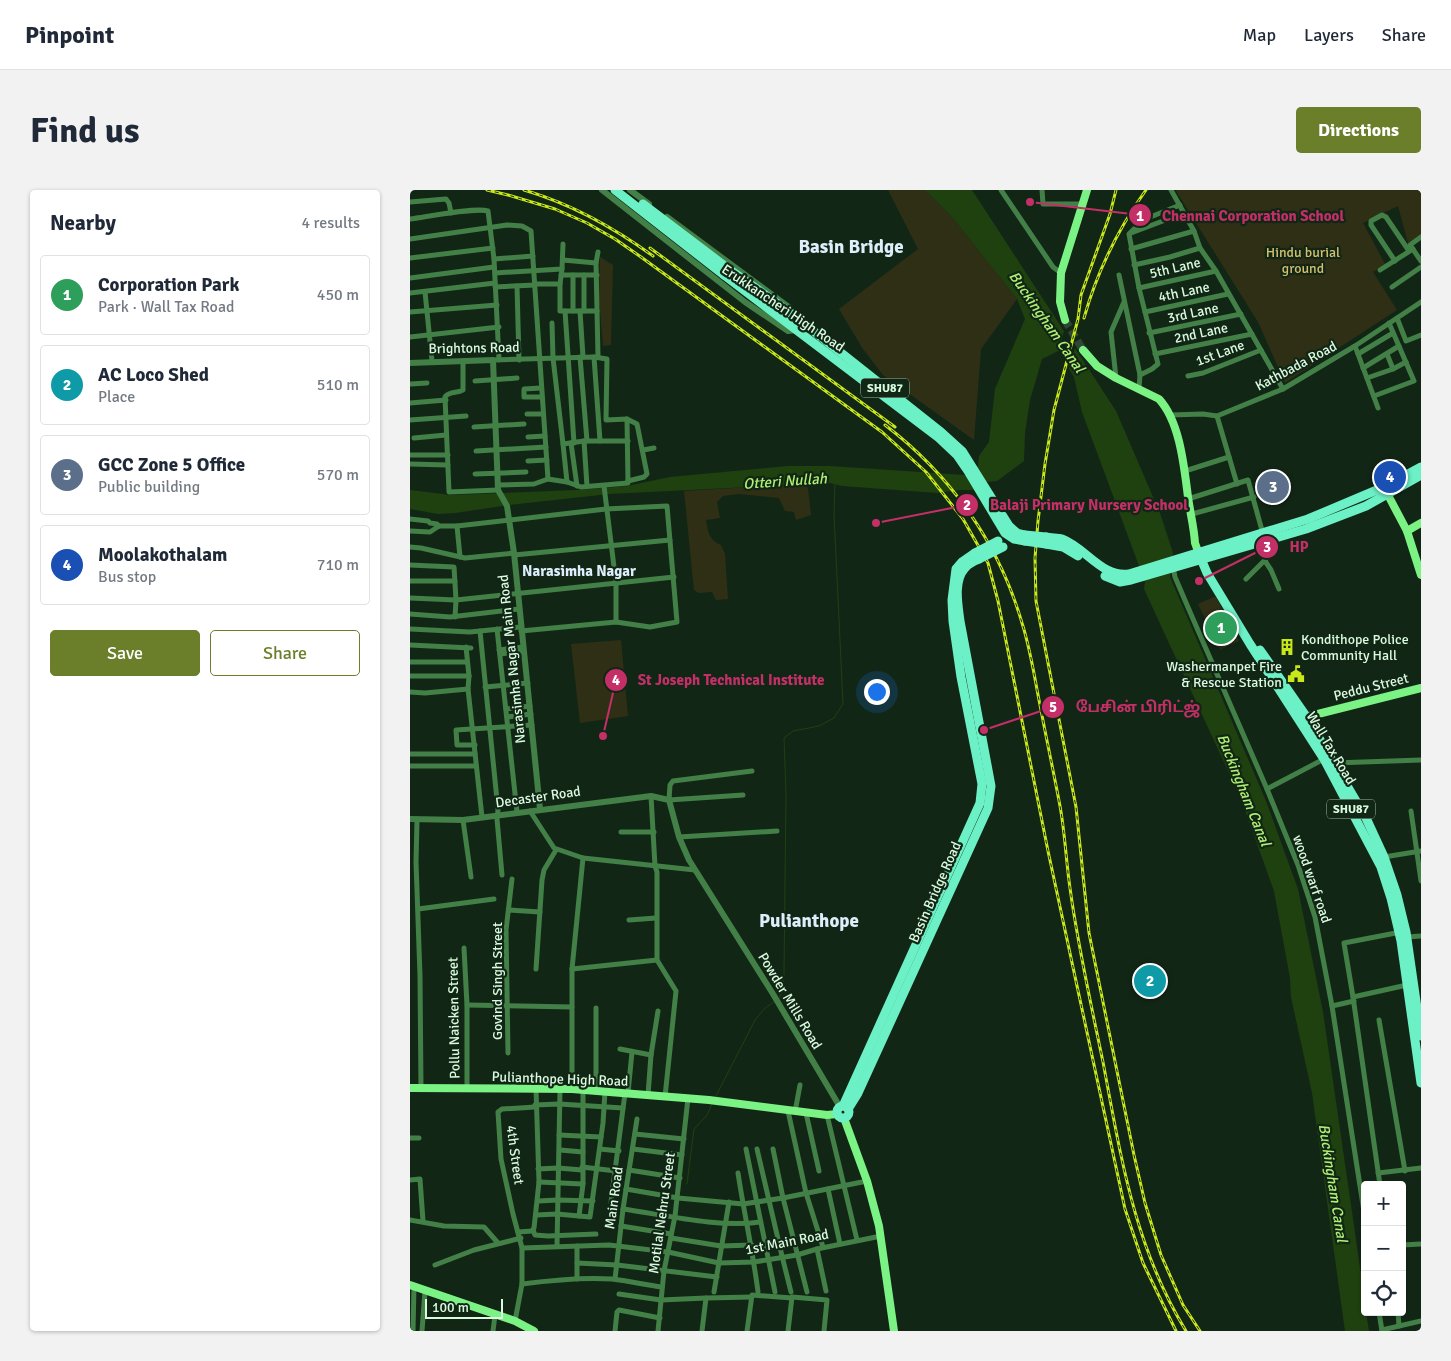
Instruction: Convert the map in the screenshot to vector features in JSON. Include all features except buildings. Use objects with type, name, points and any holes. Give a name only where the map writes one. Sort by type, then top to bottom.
[{"type":"main road","name":"SHU87","points":[[615,190],[727,272],[792,314]]},
{"type":"main road","name":"SHU87","points":[[625,190],[796,330]]},
{"type":"main road","points":[[1065,320],[1060,302],[1061,273],[1087,190]]},
{"type":"main road","name":"Erukkancheri High Road","points":[[792,314],[941,432],[962,451],[971,469]]},
{"type":"main road","name":"Erukkancheri High Road","points":[[796,330],[938,438],[971,469]]},
{"type":"main road","points":[[1083,350],[1097,366],[1116,378],[1159,399],[1170,415],[1185,471],[1195,543],[1203,556]]},
{"type":"main road","points":[[1305,525],[1421,467]]},
{"type":"main road","name":"SHU87","points":[[971,469],[1009,526],[1023,539]]},
{"type":"main road","points":[[1001,544],[1005,533],[1023,539],[1062,539],[1072,544],[1111,573],[1130,577],[1366,506],[1421,475]]},
{"type":"main road","name":"SHU87","points":[[984,489],[1005,533]]},
{"type":"main road","points":[[1388,495],[1407,531],[1419,563],[1421,575]]},
{"type":"main road","points":[[1407,531],[1421,523]]},
{"type":"main road","name":"Basin Bridge Road","points":[[842,1111],[858,1094],[988,808],[991,786],[953,622],[953,582],[956,569],[962,562],[1001,544],[1023,539]]},
{"type":"main road","name":"Wall Tax Road","points":[[1203,556],[1302,718],[1381,867],[1403,935],[1421,1036]]},
{"type":"main road","name":"Peddu Street","points":[[1302,718],[1421,688]]},
{"type":"main road","name":"Wall Tax Road","points":[[1302,718],[1334,763],[1366,818],[1384,857],[1398,896],[1421,1083]]},
{"type":"main road","name":"Pulianthope High Road","points":[[410,1088],[594,1090],[688,1098],[827,1115],[842,1111]]},
{"type":"main road","points":[[842,1111],[867,1181],[881,1236],[894,1331]]},
{"type":"main road","points":[[412,1285],[516,1321],[534,1331]]},
{"type":"street","name":"Erukkancheri High Road","points":[[602,190],[745,302],[788,331],[796,330]]},
{"type":"street","points":[[617,201],[625,190]]},
{"type":"street","name":"Erukkancheri High Road","points":[[630,190],[778,298],[790,308],[792,314]]},
{"type":"street","points":[[1001,190],[1053,267],[1061,273]]},
{"type":"street","points":[[1042,190],[1043,204],[1082,204]]},
{"type":"street","points":[[1171,190],[1194,231],[1200,248],[1216,270],[1283,389]]},
{"type":"street","points":[[410,202],[446,199],[449,203],[450,214]]},
{"type":"street","points":[[1129,234],[1143,220],[1180,205]]},
{"type":"street","points":[[410,219],[488,211],[499,327],[494,380],[498,488]]},
{"type":"street","points":[[1129,234],[1184,213]]},
{"type":"street","points":[[1395,261],[1371,225],[1371,221],[1382,216],[1386,216],[1421,261]]},
{"type":"street","points":[[410,240],[516,225],[531,231],[539,358]]},
{"type":"street","points":[[1131,249],[1194,231]]},
{"type":"street","points":[[1129,234],[1149,333],[1158,364],[1152,370],[1140,375]]},
{"type":"street","points":[[1380,270],[1395,261],[1421,237]]},
{"type":"street","points":[[563,244],[560,311],[597,311]]},
{"type":"street","points":[[410,258],[492,248]]},
{"type":"street","points":[[1134,265],[1200,248]]},
{"type":"street","points":[[598,252],[596,263],[596,357],[600,441]]},
{"type":"street","points":[[494,259],[533,256]]},
{"type":"street","points":[[562,260],[596,263]]},
{"type":"street","points":[[1392,287],[1421,267]]},
{"type":"street","points":[[410,278],[494,270],[534,270],[562,272],[573,276],[597,276]]},
{"type":"street","name":"5th Lane","points":[[1139,288],[1216,270]]},
{"type":"street","points":[[1119,275],[1140,375],[1139,388]]},
{"type":"street","points":[[573,276],[574,311]]},
{"type":"street","points":[[584,276],[582,358],[587,486]]},
{"type":"street","points":[[410,293],[495,285],[560,284]]},
{"type":"street","points":[[517,286],[519,360]]},
{"type":"street","points":[[425,292],[432,361]]},
{"type":"street","name":"4th Lane","points":[[1145,312],[1228,294]]},
{"type":"street","points":[[1116,378],[1111,332],[1124,302]]},
{"type":"street","name":"Kathbada Road","points":[[1170,415],[1203,414],[1217,416],[1283,389],[1355,346],[1421,302]]},
{"type":"street","points":[[410,312],[496,305]]},
{"type":"street","points":[[565,311],[572,443],[577,486]]},
{"type":"street","name":"3rd Lane","points":[[1149,333],[1241,314]]},
{"type":"street","points":[[1397,318],[1406,341],[1421,335]]},
{"type":"street","points":[[552,323],[566,482]]},
{"type":"street","points":[[1374,396],[1414,381],[1389,323]]},
{"type":"street","points":[[410,337],[499,327]]},
{"type":"street","points":[[1358,354],[1393,333]]},
{"type":"street","name":"2nd Lane","points":[[1155,354],[1252,334]]},
{"type":"street","points":[[1355,346],[1378,408]]},
{"type":"street","points":[[1363,368],[1399,346]]},
{"type":"street","name":"1st Lane","points":[[1188,376],[1203,373],[1261,350]]},
{"type":"street","points":[[1387,354],[1393,369]]},
{"type":"street","points":[[463,362],[463,390],[449,393],[446,397],[449,492],[534,484],[548,479],[577,486],[604,486],[628,483],[628,481],[648,474],[637,424],[627,419],[606,420],[607,359],[596,357]]},
{"type":"street","name":"Brightons Road","points":[[410,363],[596,357]]},
{"type":"street","name":"Brightons Road","points":[[539,358],[548,479]]},
{"type":"street","points":[[1367,378],[1393,369],[1406,362]]},
{"type":"street","points":[[475,381],[517,378]]},
{"type":"street","points":[[410,384],[427,382]]},
{"type":"street","points":[[541,388],[524,389],[524,397],[542,396]]},
{"type":"street","points":[[410,404],[446,400]]},
{"type":"street","points":[[528,414],[543,414]]},
{"type":"street","points":[[410,420],[466,416]]},
{"type":"street","points":[[1217,416],[1236,484]]},
{"type":"street","points":[[627,419],[628,481]]},
{"type":"street","points":[[474,427],[524,424]]},
{"type":"street","points":[[414,438],[446,435]]},
{"type":"street","points":[[528,437],[545,436]]},
{"type":"street","points":[[563,444],[585,441],[628,441]]},
{"type":"street","points":[[476,451],[546,447]]},
{"type":"street","points":[[643,450],[654,448]]},
{"type":"street","points":[[410,455],[448,455]]},
{"type":"street","points":[[1185,471],[1229,457]]},
{"type":"street","points":[[528,461],[547,460]]},
{"type":"street","points":[[410,464],[448,466]]},
{"type":"street","points":[[475,474],[526,472]]},
{"type":"street","points":[[1188,499],[1248,480],[1272,550],[1270,555],[1246,578]]},
{"type":"street","points":[[604,486],[616,583],[616,622]]},
{"type":"street","name":"Narasimha Nagar Main Road","points":[[498,488],[507,506],[514,554],[540,809]]},
{"type":"street","points":[[1192,514],[1254,497]]},
{"type":"street","points":[[410,519],[428,520],[430,523],[437,524],[438,526],[458,526],[606,509],[667,506],[677,622],[650,627],[616,622],[470,632],[410,629]]},
{"type":"street","points":[[410,531],[430,532],[438,526]]},
{"type":"street","points":[[458,526],[460,558]]},
{"type":"street","points":[[410,547],[465,558],[670,540]]},
{"type":"street","points":[[1264,561],[1271,570],[1279,589]]},
{"type":"street","points":[[410,565],[454,566],[455,617]]},
{"type":"street","name":"wood warf road","points":[[1173,565],[1175,577],[1298,865],[1315,917],[1332,1006],[1361,1192]]},
{"type":"street","points":[[410,598],[456,600],[674,577]]},
{"type":"street","points":[[410,581],[455,581]]},
{"type":"street","points":[[410,614],[455,617],[519,609]]},
{"type":"street","points":[[497,629],[517,812]]},
{"type":"street","points":[[480,631],[502,875]]},
{"type":"street","points":[[410,645],[469,647],[467,662],[468,689],[482,817]]},
{"type":"street","points":[[499,652],[523,649]]},
{"type":"street","points":[[410,662],[467,662]]},
{"type":"street","points":[[410,676],[469,676]]},
{"type":"street","points":[[485,688],[528,683]]},
{"type":"street","points":[[410,692],[425,693],[468,689]]},
{"type":"street","points":[[506,709],[530,706]]},
{"type":"street","points":[[507,717],[531,714]]},
{"type":"street","points":[[475,745],[458,746],[456,744],[456,730],[532,725]]},
{"type":"street","points":[[410,754],[475,754]]},
{"type":"street","points":[[1267,789],[1324,759]]},
{"type":"street","points":[[1334,763],[1421,760]]},
{"type":"street","points":[[410,766],[476,766]]},
{"type":"street","points":[[743,795],[669,800],[670,785],[673,781],[752,771]]},
{"type":"street","points":[[651,796],[654,866],[657,872],[656,918],[658,960],[676,991],[665,1097]]},
{"type":"street","name":"Decaster Road","points":[[414,820],[463,820],[651,796],[669,800]]},
{"type":"street","name":"Powder Mills Road","points":[[669,800],[679,837],[695,870],[773,994],[842,1111]]},
{"type":"street","points":[[530,810],[556,850],[584,858],[695,870]]},
{"type":"street","points":[[1411,811],[1419,852],[1421,881]]},
{"type":"street","points":[[414,820],[418,909],[421,1088]]},
{"type":"street","points":[[463,820],[471,877]]},
{"type":"street","points":[[679,837],[776,831]]},
{"type":"street","points":[[621,832],[654,832]]},
{"type":"street","points":[[536,969],[544,870],[556,850]]},
{"type":"street","points":[[1384,857],[1419,852]]},
{"type":"street","points":[[572,1089],[572,968],[584,858]]},
{"type":"street","name":"Govind Singh Street","points":[[508,1053],[506,930],[512,879]]},
{"type":"street","points":[[418,909],[494,899]]},
{"type":"street","points":[[509,910],[540,912]]},
{"type":"street","points":[[629,920],[656,918]]},
{"type":"street","points":[[1379,1181],[1354,999],[1344,943],[1403,935],[1421,936]]},
{"type":"street","name":"Pollu Naicken Street","points":[[464,948],[467,1005],[467,1088]]},
{"type":"street","points":[[572,968],[658,960]]},
{"type":"street","points":[[1332,1006],[1408,985]]},
{"type":"street","points":[[467,1005],[572,1007]]},
{"type":"street","points":[[594,1090],[596,1083],[596,1008]]},
{"type":"street","points":[[648,1095],[651,1055],[658,1011]]},
{"type":"street","points":[[1379,1020],[1405,1171]]},
{"type":"street","points":[[620,1049],[651,1055]]},
{"type":"street","points":[[611,1202],[632,1052]]},
{"type":"street","points":[[800,1085],[792,1111],[806,1193],[820,1248],[826,1291]]},
{"type":"street","points":[[536,1089],[535,1106],[539,1182],[535,1235],[596,1234]]},
{"type":"street","points":[[557,1246],[560,1089]]},
{"type":"street","points":[[579,1216],[583,1184],[583,1090]]},
{"type":"street","points":[[536,1215],[557,1214],[590,1217],[600,1149],[604,1091]]},
{"type":"street","name":"Motilal Nehru Street","points":[[658,1331],[664,1271],[678,1198],[688,1098]]},
{"type":"street","points":[[535,1106],[559,1104],[624,1108]]},
{"type":"street","name":"4th Street","points":[[516,1321],[522,1284],[522,1248],[501,1159],[498,1112],[502,1108],[535,1106]]},
{"type":"street","points":[[806,1113],[820,1171]]},
{"type":"street","points":[[827,1115],[857,1240]]},
{"type":"street","name":"Main Road","points":[[615,1280],[620,1226],[636,1119]]},
{"type":"street","points":[[635,1134],[684,1139]]},
{"type":"street","points":[[559,1135],[601,1137]]},
{"type":"street","points":[[410,1138],[419,1138]]},
{"type":"street","points":[[600,1149],[619,1151]]},
{"type":"street","points":[[633,1149],[682,1155]]},
{"type":"street","points":[[746,1149],[775,1292]]},
{"type":"street","points":[[757,1149],[791,1292]]},
{"type":"street","points":[[773,1149],[783,1198],[807,1292]]},
{"type":"street","points":[[560,1150],[583,1152]]},
{"type":"street","points":[[538,1169],[558,1168],[616,1171]]},
{"type":"street","points":[[1378,1173],[1421,1168]]},
{"type":"street","points":[[629,1170],[680,1178]]},
{"type":"street","points":[[738,1173],[746,1224],[752,1245],[758,1292]]},
{"type":"street","points":[[410,1180],[420,1179],[423,1221]]},
{"type":"street","points":[[626,1189],[678,1198],[743,1204],[867,1181]]},
{"type":"street","points":[[539,1182],[583,1184]]},
{"type":"street","points":[[828,1188],[840,1244]]},
{"type":"street","points":[[538,1201],[593,1202]]},
{"type":"street","points":[[714,1292],[729,1202]]},
{"type":"street","points":[[623,1209],[724,1223],[746,1224],[760,1222]]},
{"type":"street","points":[[410,1220],[444,1226],[484,1227],[498,1243]]},
{"type":"street","points":[[620,1226],[721,1246],[752,1245]]},
{"type":"street","points":[[518,1232],[534,1230]]},
{"type":"street","name":"1st Main Road","points":[[619,1246],[668,1252],[719,1263],[754,1262],[768,1258],[798,1255],[820,1248],[881,1236]]},
{"type":"street","points":[[435,1265],[474,1250],[520,1238]]},
{"type":"street","points":[[1406,1245],[1421,1244]]},
{"type":"street","points":[[577,1246],[577,1279]]},
{"type":"street","points":[[522,1248],[619,1246]]},
{"type":"street","points":[[577,1263],[617,1265],[717,1277]]},
{"type":"street","points":[[522,1284],[577,1279],[615,1280],[662,1287]]},
{"type":"street","points":[[412,1285],[412,1331]]},
{"type":"street","points":[[422,1331],[425,1291]]},
{"type":"street","points":[[619,1294],[661,1300],[752,1297],[752,1295],[792,1298],[792,1296],[827,1300],[824,1331]]},
{"type":"street","points":[[747,1331],[752,1297]]},
{"type":"street","points":[[702,1331],[706,1298]]},
{"type":"street","points":[[788,1331],[792,1298]]},
{"type":"street","points":[[615,1331],[617,1312],[619,1310],[660,1318]]},
{"type":"street","points":[[493,1331],[495,1314]]},
{"type":"street","points":[[1380,1316],[1382,1330],[1421,1322]]},
{"type":"street","points":[[1399,1316],[1400,1326]]},
{"type":"green space","points":[[888,190],[925,190],[952,217],[1017,299],[981,349],[974,440],[883,375],[863,349],[839,309],[918,249]]},
{"type":"green space","name":"Hindu burial ground","points":[[1421,190],[1421,235],[1408,243],[1398,206],[1363,223],[1385,264],[1373,272],[1397,310],[1285,383],[1258,322],[1176,191]]},
{"type":"green space","points":[[600,257],[613,265],[611,345],[603,346],[599,299]]},
{"type":"green space","points":[[805,484],[808,488],[811,515],[796,520],[794,512],[785,511],[779,498],[739,494],[723,496],[717,502],[720,518],[706,520],[710,535],[714,541],[721,545],[725,554],[728,599],[716,600],[712,592],[699,593],[694,590],[684,491]]},
{"type":"green space","points":[[1216,597],[1239,641],[1220,650],[1198,604]]},
{"type":"green space","points":[[621,640],[628,716],[580,723],[571,644]]},
{"type":"water","points":[[925,190],[972,190],[1116,411],[1160,513],[1173,553],[1170,577],[1266,801],[1298,889],[1323,1012],[1361,1274],[1361,1316],[1367,1316],[1369,1331],[1345,1331],[1312,1093],[1291,997],[1290,978],[1274,891],[1241,799],[1144,589],[1145,582],[1082,412],[1074,377],[1058,351],[1042,359],[1030,400],[1025,433],[1024,461],[997,481],[987,482],[975,490],[938,493],[842,486],[830,483],[609,494],[455,513],[438,514],[410,509],[410,490],[451,495],[577,490],[627,486],[670,477],[788,466],[830,466],[965,475],[978,466],[979,456],[989,442],[995,389],[1025,319],[1017,299],[952,217]]},
{"type":"pier","points":[[1065,327],[1076,344],[1068,372],[1064,365],[1065,362],[1061,361],[1058,355]]},
{"type":"waterway","points":[[779,998],[783,991],[784,973],[786,793],[784,738],[793,731],[819,726],[834,718],[843,704],[834,514],[835,484]]},
{"type":"waterway","points":[[715,1098],[755,1020],[765,1008],[775,1001]]},
{"type":"waterway","points":[[687,1184],[694,1129],[707,1115],[712,1104]]},
{"type":"tunnel","points":[[1065,320],[1083,350]]},
{"type":"railway","points":[[487,190],[555,209],[587,223],[615,239],[882,432],[926,472],[963,519],[988,563],[998,601],[1048,851],[1125,1209],[1143,1263],[1176,1331]]},
{"type":"railway","points":[[524,190],[559,202],[592,217],[623,235],[653,256]]},
{"type":"railway","points":[[1116,190],[1110,214],[1081,295],[1078,319],[1054,410],[1038,521],[1035,558],[1036,601],[1076,807],[1089,933],[1134,1155],[1145,1203],[1161,1255],[1183,1305],[1200,1331]]},
{"type":"railway","points":[[1084,318],[1095,284],[1109,251],[1126,220],[1146,190]]},
{"type":"railway","points":[[650,248],[895,427]]},
{"type":"railway","points":[[885,425],[931,466],[970,513],[1000,566],[1022,623],[1060,806],[1077,932],[1123,1166],[1142,1234],[1154,1266],[1168,1299],[1186,1331]]},
{"type":"place","name":"Chennai Corporation School","points":[[1030,202]]},
{"type":"place","name":"Moolakothalam","points":[[1390,477]]},
{"type":"place","name":"GCC Zone 5 Office","points":[[1273,487]]},
{"type":"place","name":"Balaji Primary Nursery School","points":[[876,523]]},
{"type":"place","name":"HP","points":[[1199,581]]},
{"type":"place","name":"Corporation Park","points":[[1221,628]]},
{"type":"place","name":"Kondithope Police Community Hall","points":[[1287,647]]},
{"type":"place","name":"Washermanpet Fire & Rescue Station","points":[[1296,674]]},
{"type":"place","name":"பேசின் பிரிட்ஜ்","points":[[984,730]]},
{"type":"place","name":"St Joseph Technical Institute","points":[[603,736]]},
{"type":"place","name":"AC Loco Shed","points":[[1150,981]]},
{"type":"district","name":"Basin Bridge","points":[[851,247]]},
{"type":"district","name":"Narasimha Nagar","points":[[579,571]]},
{"type":"district","name":"Pulianthope","points":[[809,921]]},
{"type":"water label","name":"Buckingham Canal","points":[[1047,322]]},
{"type":"water label","name":"Otteri Nullah","points":[[785,481]]},
{"type":"water label","name":"Buckingham Canal","points":[[1244,790]]},
{"type":"water label","name":"Buckingham Canal","points":[[1333,1183]]}]
